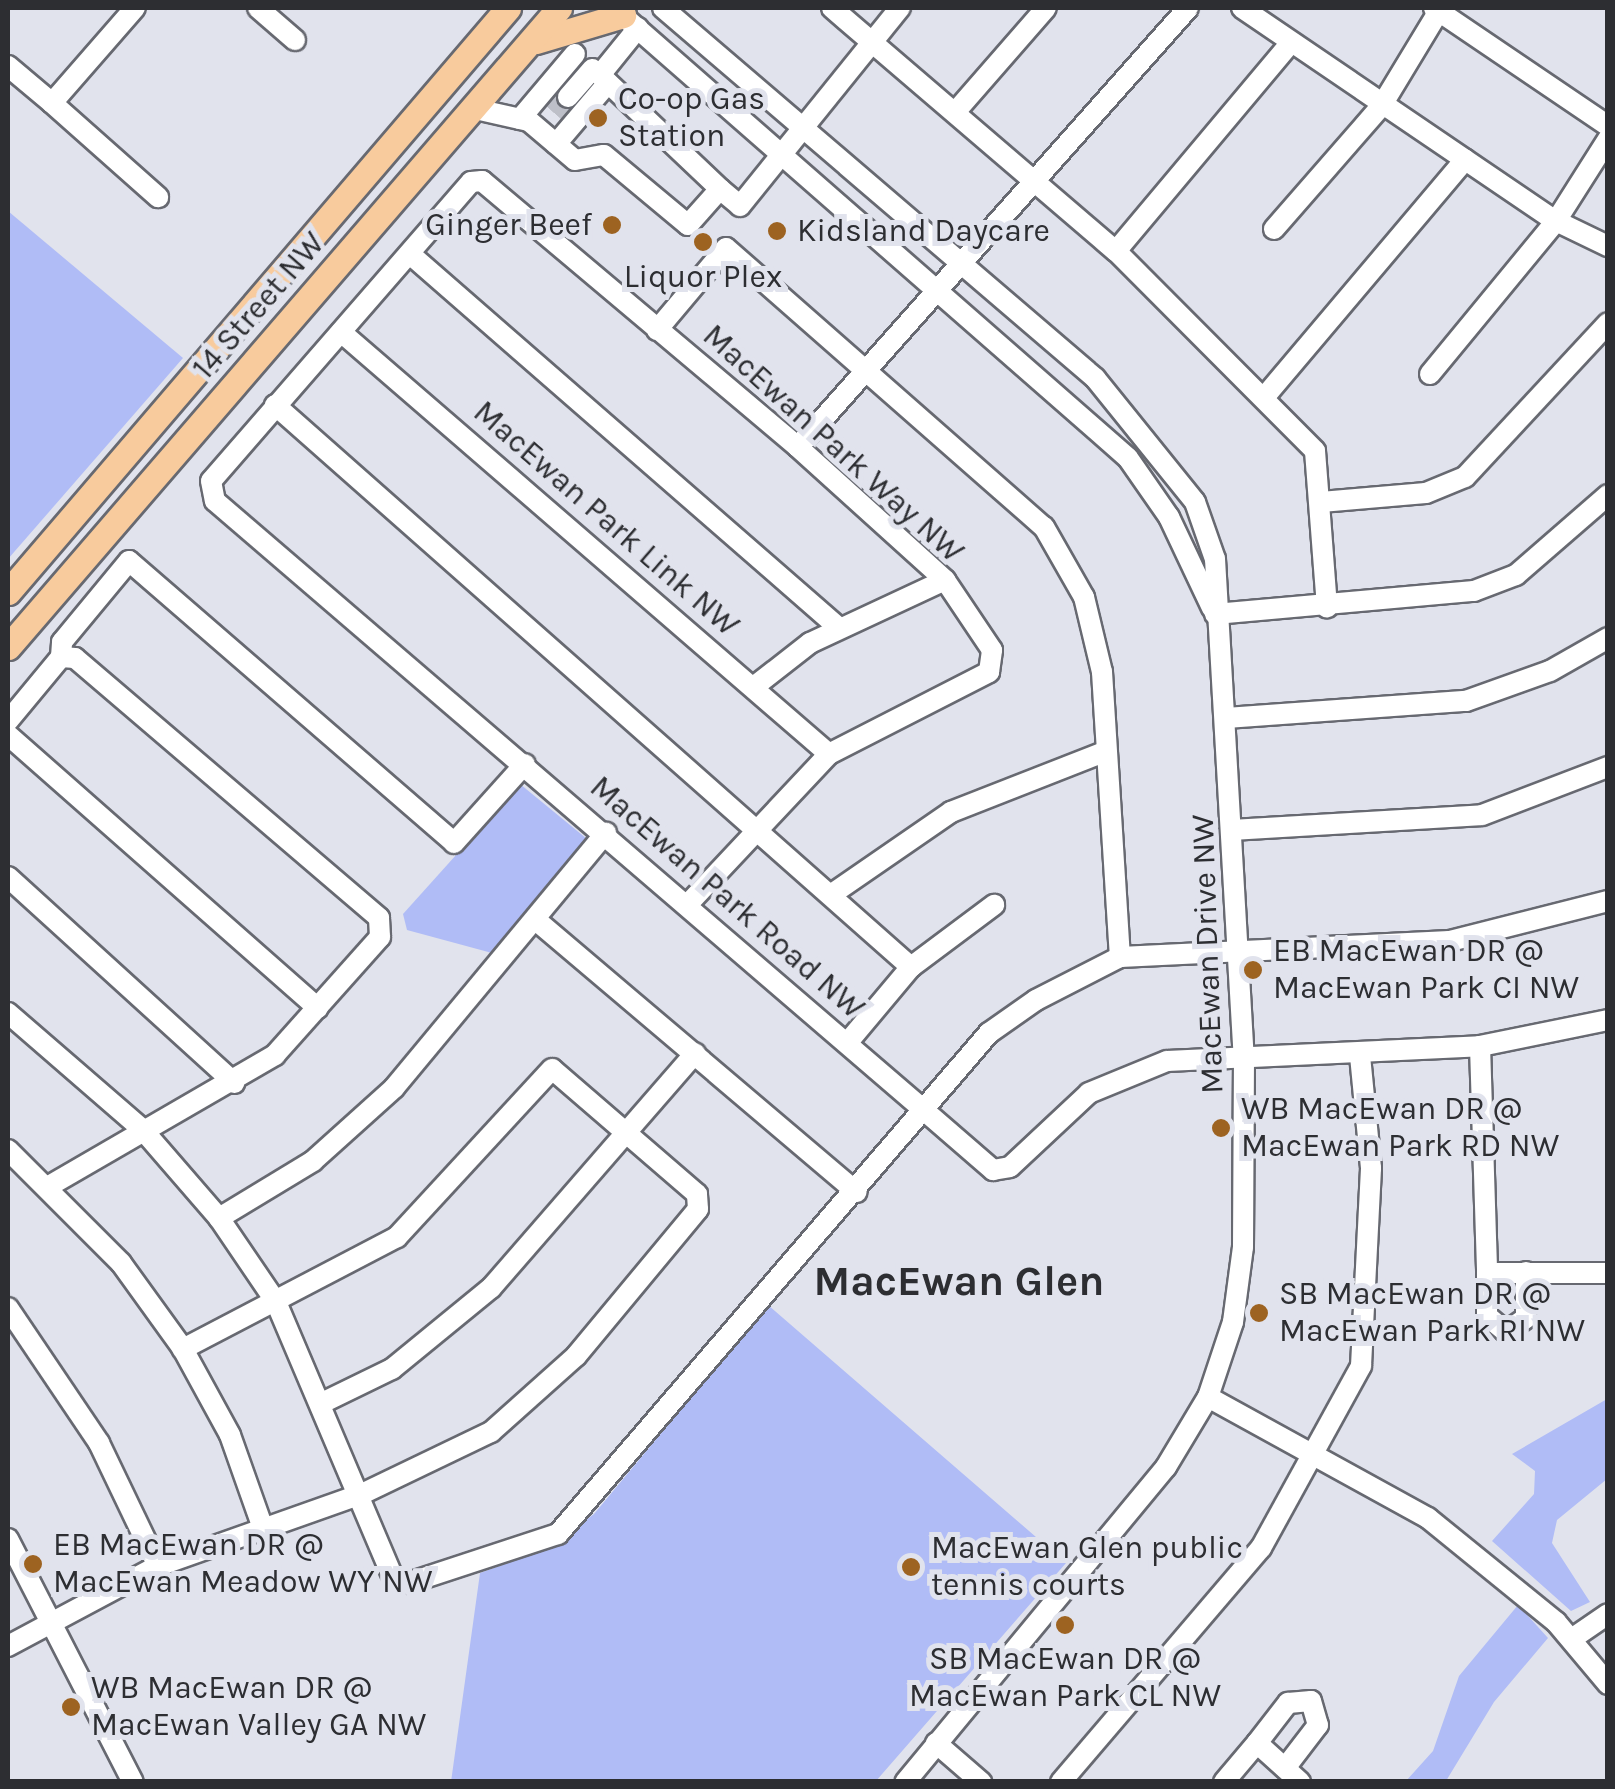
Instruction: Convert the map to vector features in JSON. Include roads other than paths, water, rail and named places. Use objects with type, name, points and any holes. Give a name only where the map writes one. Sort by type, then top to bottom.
[{"type":"main road","name":"14 Street NW","points":[[8,592],[508,8]]},
{"type":"main road","name":"14 Street NW","points":[[8,647],[559,8]]},
{"type":"main road","points":[[523,48],[551,34],[625,17]]},
{"type":"street","points":[[52,102],[135,8]]},
{"type":"street","points":[[258,8],[295,40]]},
{"type":"street","name":"MacEwan Drive NW","points":[[663,8],[963,260],[1146,431],[1195,502],[1216,560],[1215,614],[1226,718],[1244,1056],[1243,1247],[1233,1322],[1208,1397],[1119,1530],[905,1782]]},
{"type":"street","points":[[832,8],[957,110],[1116,251],[1266,394],[1315,451],[1322,502],[1327,608]]},
{"type":"street","points":[[551,34],[740,206],[900,8]]},
{"type":"street","points":[[957,110],[1046,8]]},
{"type":"street","points":[[798,447],[1188,8]]},
{"type":"street","points":[[1242,8],[1556,222],[1608,246]]},
{"type":"street","points":[[1274,229],[1382,105],[1437,9],[1608,126]]},
{"type":"street","points":[[548,137],[600,76],[625,17]]},
{"type":"street","name":"MacEwan Drive NW","points":[[625,17],[942,286],[1128,458],[1169,517],[1215,614]]},
{"type":"street","points":[[1116,251],[1290,44]]},
{"type":"street","points":[[520,119],[574,54]]},
{"type":"street","points":[[8,66],[158,197]]},
{"type":"street","points":[[568,97],[600,76]]},
{"type":"street","points":[[471,108],[520,119],[574,160],[604,155],[688,225],[720,190]]},
{"type":"street","points":[[548,137],[554,114]]},
{"type":"street","points":[[1430,374],[1556,222],[1608,138]]},
{"type":"street","points":[[1266,394],[1464,160]]},
{"type":"street","name":"MacEwan Park Way NW","points":[[210,481],[410,254],[482,181],[798,447],[945,580],[992,650],[989,672],[829,754],[754,829],[689,904]]},
{"type":"street","points":[[657,330],[726,248],[868,368],[1044,527],[1084,597],[1102,672],[1104,752],[1120,957]]},
{"type":"street","points":[[410,254],[839,628]]},
{"type":"street","points":[[1322,502],[1426,493],[1466,477],[1608,323]]},
{"type":"street","name":"MacEwan Park Link NW","points":[[341,332],[755,686],[829,754]]},
{"type":"street","points":[[275,405],[911,966]]},
{"type":"street","name":"MacEwan Park Road NW","points":[[210,481],[216,501],[606,832],[993,1170],[1010,1167],[1089,1093],[1128,1073],[1244,1056]]},
{"type":"street","points":[[1215,614],[1436,600],[1516,575],[1608,495]]},
{"type":"street","points":[[8,720],[60,657],[62,642],[129,562],[454,843],[524,764]]},
{"type":"street","points":[[755,686],[839,628],[945,580]]},
{"type":"street","points":[[1226,718],[1466,702],[1550,671],[1608,638]]},
{"type":"street","points":[[52,1185],[142,1129],[234,1083],[318,1008],[380,937],[379,918],[75,658],[60,657]]},
{"type":"street","points":[[8,735],[318,1008]]},
{"type":"street","points":[[832,894],[951,812],[1104,752]]},
{"type":"street","points":[[1233,830],[1482,815],[1608,767]]},
{"type":"street","points":[[219,1218],[354,1128],[537,920],[606,832]]},
{"type":"street","points":[[8,876],[234,1083]]},
{"type":"street","points":[[8,1013],[142,1129],[219,1218],[276,1302],[326,1401],[393,1576],[409,1583],[558,1534],[926,1112],[989,1033],[1120,957],[1237,947],[1450,941],[1608,901]]},
{"type":"street","points":[[848,1042],[911,966],[994,905]]},
{"type":"street","points":[[537,920],[856,1192]]},
{"type":"street","points":[[1244,1056],[1360,1055],[1480,1046],[1608,1020]]},
{"type":"street","points":[[1480,1046],[1487,1316],[1506,1332],[1526,1318],[1526,1272]]},
{"type":"street","points":[[326,1401],[445,1331],[695,1053]]},
{"type":"street","points":[[1061,1782],[1260,1548],[1361,1366],[1371,1168],[1360,1055]]},
{"type":"street","points":[[8,1646],[158,1566],[364,1493],[458,1450],[531,1401],[698,1209],[696,1194],[552,1069],[540,1074],[397,1237],[183,1349]]},
{"type":"street","points":[[8,1150],[52,1185],[183,1349],[230,1435],[263,1528]]},
{"type":"street","points":[[1488,1274],[1608,1272]]},
{"type":"street","points":[[8,1308],[99,1443],[158,1566]]},
{"type":"street","points":[[1208,1397],[1314,1450],[1428,1518],[1573,1638],[1608,1684]]},
{"type":"street","points":[[8,1539],[48,1626],[133,1782]]},
{"type":"street","points":[[1573,1638],[1608,1614]]},
{"type":"street","points":[[1224,1782],[1288,1703],[1311,1701],[1318,1725],[1293,1775],[1257,1743]]},
{"type":"street","points":[[936,1743],[981,1782]]},
{"type":"tunnel","points":[[554,113],[568,97]]},
{"type":"place","name":"Co-op Gas Station","points":[[598,118]]},
{"type":"place","name":"Ginger Beef","points":[[612,225]]},
{"type":"place","name":"Kidsland Daycare","points":[[777,231]]},
{"type":"place","name":"Liquor Plex","points":[[703,242]]},
{"type":"place","name":"EB MacEwan DR @ MacEwan Park CI NW","points":[[1253,970]]},
{"type":"place","name":"WB MacEwan DR @ MacEwan Park RD NW","points":[[1221,1128]]},
{"type":"place","name":"SB MacEwan DR @ MacEwan Park RI NW","points":[[1259,1313]]},
{"type":"place","name":"EB MacEwan DR @ MacEwan Meadow WY NW","points":[[33,1564]]},
{"type":"place","name":"MacEwan Glen public tennis courts","points":[[911,1567]]},
{"type":"place","name":"SB MacEwan DR @ MacEwan Park CL NW","points":[[1065,1625]]},
{"type":"place","name":"WB MacEwan DR @ MacEwan Valley GA NW","points":[[71,1707]]},
{"type":"district","name":"MacEwan Glen","points":[[959,1281]]}]
